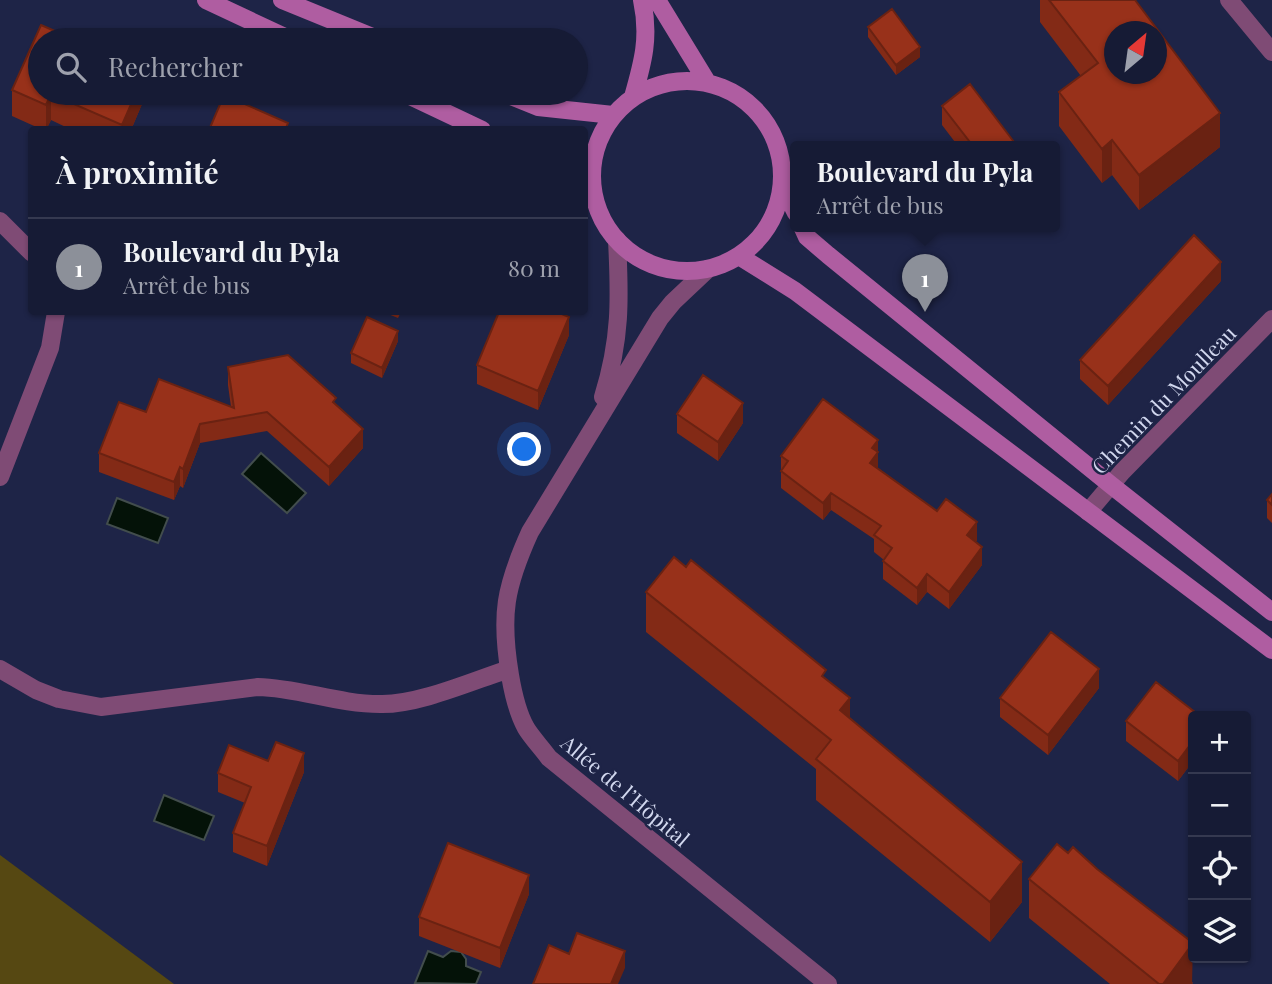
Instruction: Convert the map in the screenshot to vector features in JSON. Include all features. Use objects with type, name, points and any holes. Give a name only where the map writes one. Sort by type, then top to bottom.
[{"type":"main road","points":[[206,0],[266,28]]},
{"type":"main road","points":[[282,0],[351,28]]},
{"type":"main road","points":[[633,97],[644,58],[647,24],[642,0]]},
{"type":"main road","points":[[657,0],[707,82]]},
{"type":"main road","points":[[681,80],[707,82],[733,92],[755,109],[771,131],[781,157],[782,185],[778,206],[756,243],[739,256],[708,269],[674,270],[641,259],[617,240],[600,214],[589,187],[596,147],[613,116],[633,97],[656,85],[681,80]]},
{"type":"main road","points":[[429,105],[474,126]]},
{"type":"main road","points":[[533,105],[613,116]]},
{"type":"main road","points":[[782,185],[790,201]]},
{"type":"main road","points":[[805,232],[828,255],[1272,612]]},
{"type":"main road","points":[[739,256],[795,291],[1272,650]]},
{"type":"street","points":[[1229,0],[1272,52]]},
{"type":"street","points":[[0,221],[28,249]]},
{"type":"street","name":"Allée de l’Hôpital","points":[[595,424],[611,373],[618,333],[620,293],[617,240]]},
{"type":"street","name":"Allée de l’Hôpital","points":[[708,269],[660,318],[530,532],[513,569],[506,601],[504,633],[514,700],[526,728],[549,758],[828,984]]},
{"type":"street","points":[[0,477],[50,348],[56,315]]},
{"type":"street","name":"Chemin du Moulleau","points":[[1088,512],[1272,319]]},
{"type":"street","points":[[0,669],[36,690],[59,699],[102,707],[258,687],[279,688],[356,703],[399,703],[509,669]]},
{"type":"shaded area","points":[[261,453],[306,493],[287,513],[242,474]]},
{"type":"shaded area","points":[[117,498],[168,518],[158,543],[107,524]]},
{"type":"shaded area","points":[[164,795],[214,816],[204,840],[154,821]]},
{"type":"shaded area","points":[[0,855],[174,984],[0,984]]},
{"type":"shaded area","points":[[428,951],[443,957],[451,951],[461,952],[466,959],[466,966],[481,972],[476,984],[415,983]]},
{"type":"building","points":[[1049,0],[1135,0],[1151,21],[1104,21],[1104,84],[1167,84],[1167,43],[1220,113],[1139,175],[1112,140],[1102,149],[1059,92],[1098,63]]},
{"type":"building","points":[[892,9],[920,47],[896,65],[868,27]]},
{"type":"building","points":[[28,54],[28,97],[12,90]]},
{"type":"building","points":[[970,84],[1013,141],[969,141],[942,106]]},
{"type":"building","points":[[76,105],[131,105],[122,125]]},
{"type":"building","points":[[220,105],[247,105],[288,123],[287,126],[211,126]]},
{"type":"building","points":[[1194,235],[1221,262],[1108,386],[1080,360]]},
{"type":"building","points":[[498,315],[569,317],[538,391],[477,365]]},
{"type":"building","points":[[367,317],[398,331],[382,368],[351,353]]},
{"type":"building","points":[[288,355],[336,398],[333,402],[363,429],[329,467],[267,412],[200,424],[183,469],[180,467],[174,482],[99,453],[119,402],[146,412],[159,379],[234,408],[228,367]]},
{"type":"building","points":[[703,375],[743,403],[718,442],[677,414]]},
{"type":"building","points":[[823,399],[878,440],[872,448],[878,452],[870,463],[937,511],[946,499],[977,522],[967,535],[982,547],[949,592],[927,574],[917,588],[883,561],[892,548],[874,535],[881,526],[831,493],[823,503],[781,471],[788,461],[781,456]]},
{"type":"building","points":[[674,557],[686,567],[691,560],[826,670],[822,676],[850,698],[840,710],[1022,862],[990,902],[816,759],[831,740],[646,592]]},
{"type":"building","points":[[1051,632],[1099,669],[1048,735],[1000,698]]},
{"type":"building","points":[[1156,682],[1194,711],[1188,711],[1188,748],[1178,761],[1126,721]]},
{"type":"building","points":[[276,742],[304,753],[267,846],[233,833],[251,787],[218,773],[229,745],[268,761]]},
{"type":"building","points":[[448,843],[529,875],[500,948],[419,917]]},
{"type":"building","points":[[1057,844],[1068,853],[1073,847],[1097,869],[1188,939],[1188,950],[1163,984],[1159,984],[1029,879]]},
{"type":"building","points":[[577,933],[625,951],[611,984],[533,984],[549,945],[569,954]]},
{"type":"place","name":"Boulevard du Pyla","points":[[925,312]]}]
